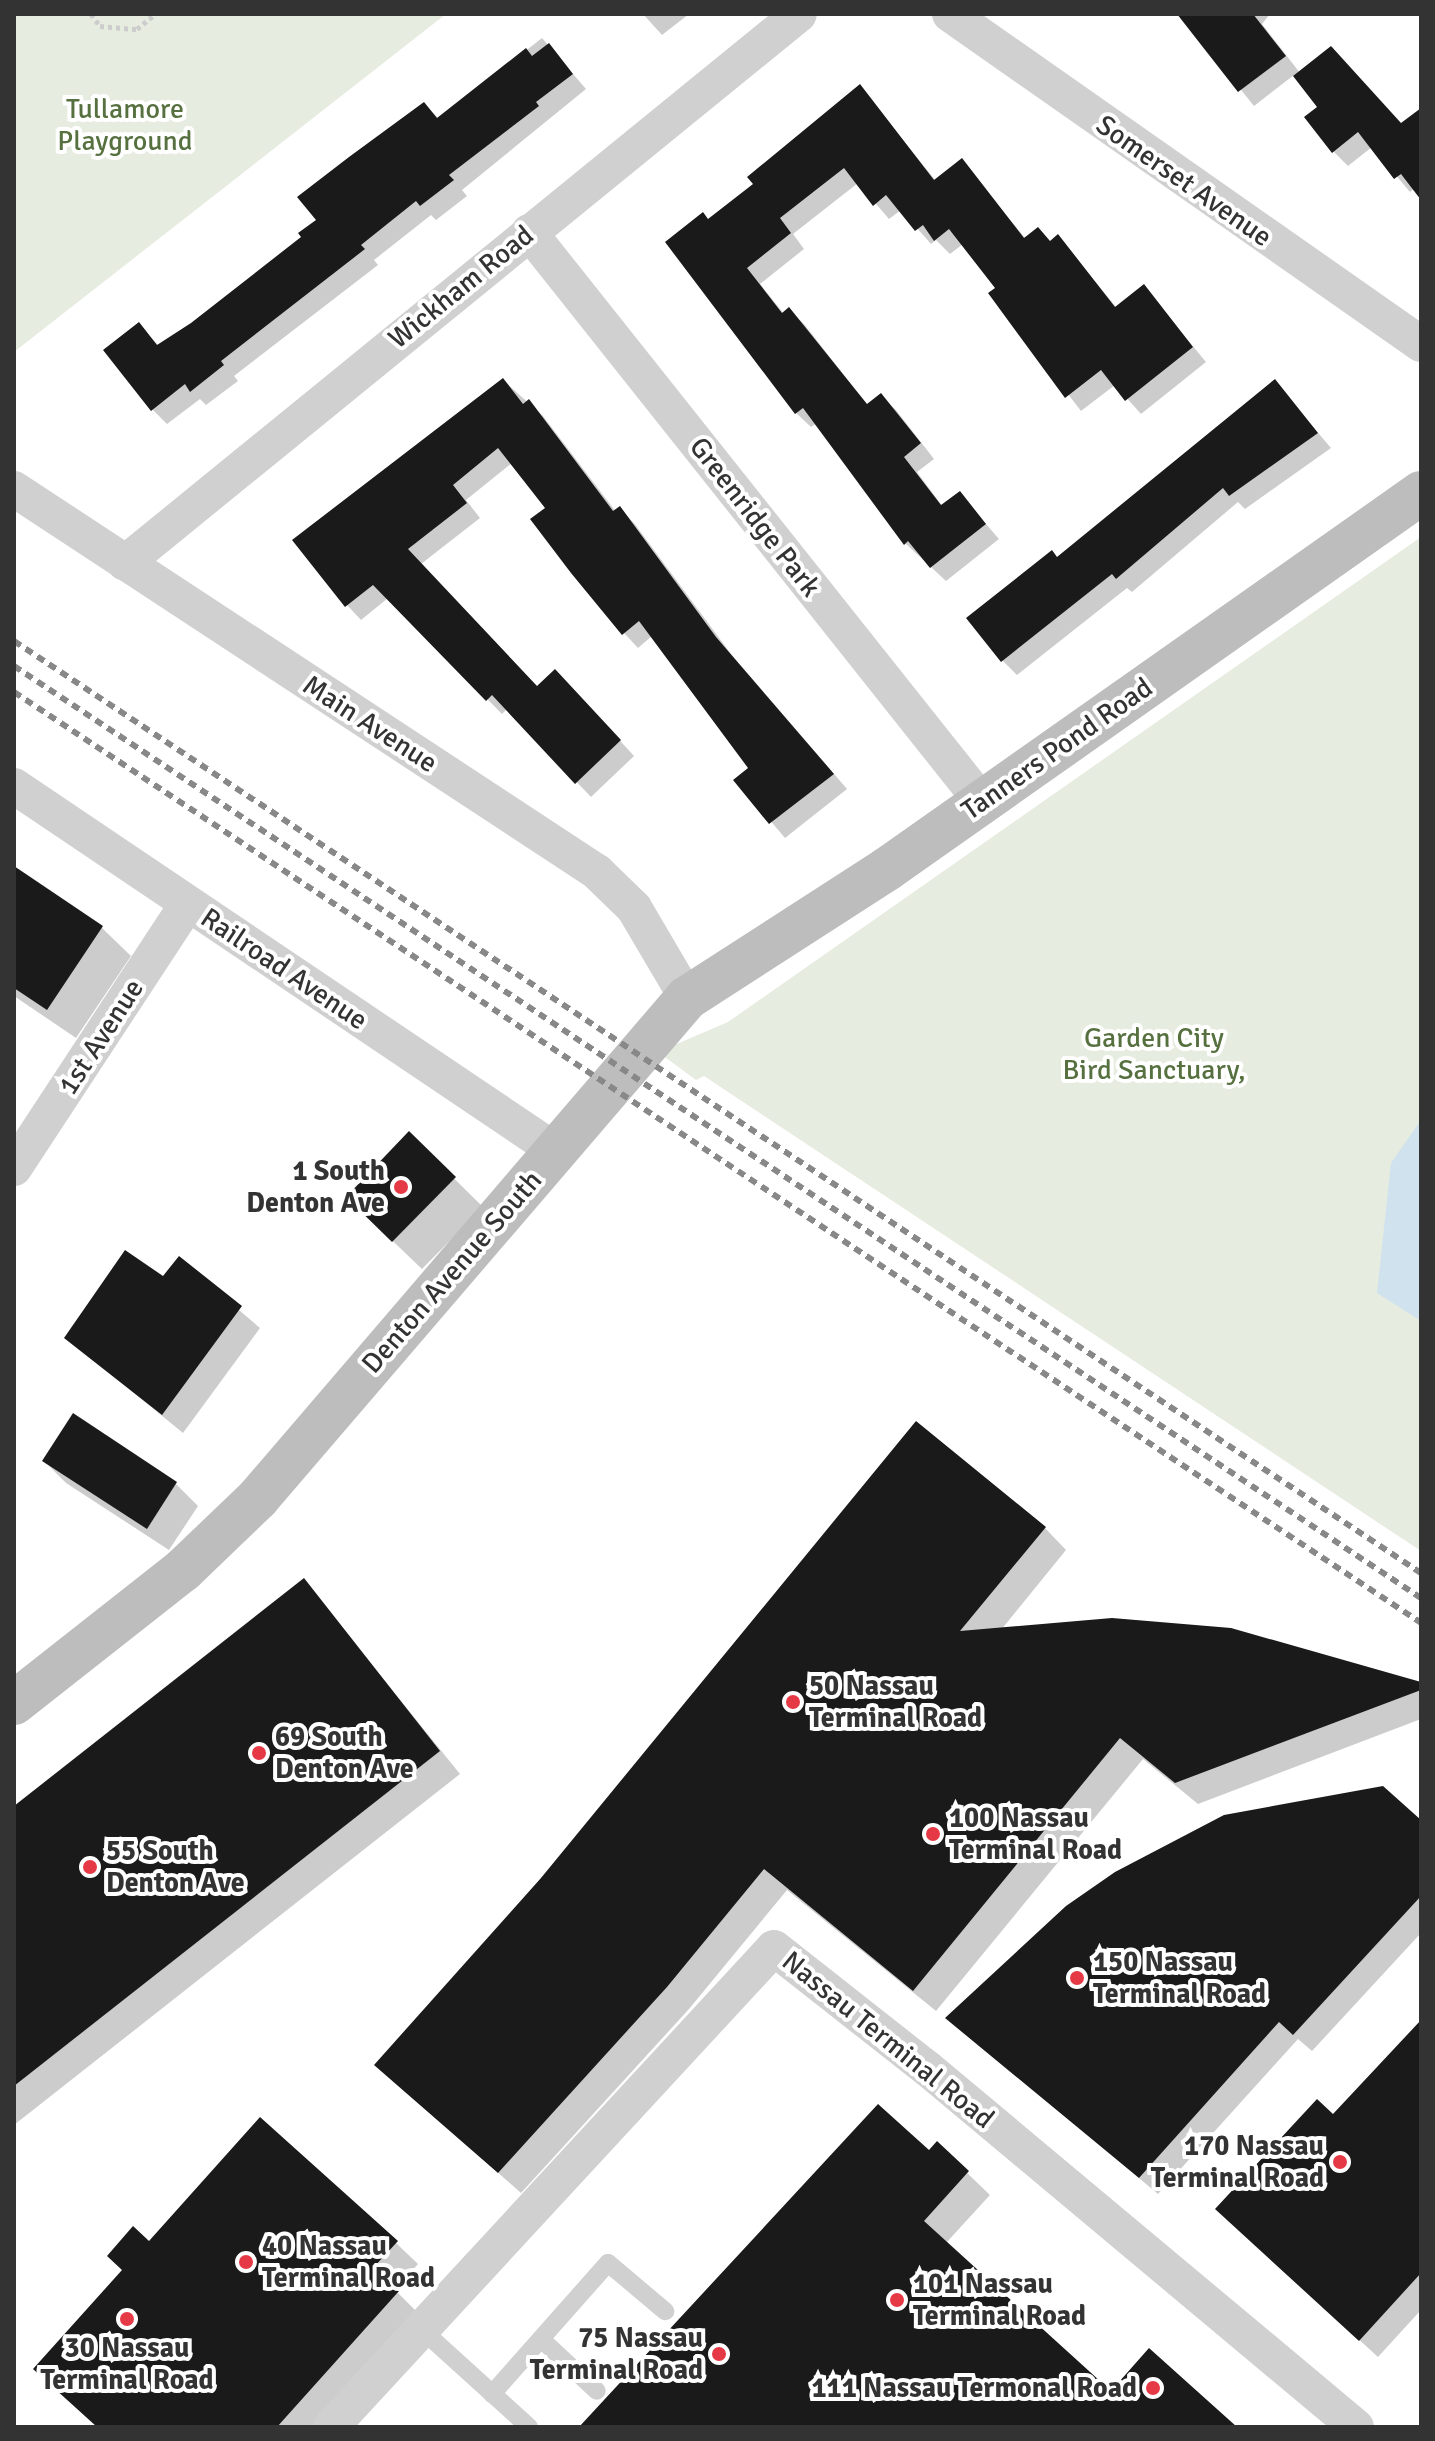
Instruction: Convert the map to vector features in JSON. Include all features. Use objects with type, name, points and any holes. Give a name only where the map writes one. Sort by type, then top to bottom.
[{"type":"street","name":"Wickham Road","points":[[125,563],[799,14]]},
{"type":"street","name":"Somerset Avenue","points":[[950,14],[1421,344]]},
{"type":"street","name":"Greenridge Park","points":[[529,232],[982,802]]},
{"type":"street","name":"Main Avenue","points":[[14,489],[597,872],[634,908],[687,998]]},
{"type":"street","name":"Tanners Pond Road","points":[[687,998],[982,802],[1421,493]]},
{"type":"street","name":"Railroad Avenue","points":[[14,786],[556,1151]]},
{"type":"street","name":"1st Avenue","points":[[14,1168],[187,905]]},
{"type":"street","name":"Denton Avenue South","points":[[14,1703],[212,1541],[258,1498],[687,998]]},
{"type":"street","name":"Nassau Terminal Road","points":[[331,2427],[774,1948],[928,2069],[1356,2427]]},
{"type":"lane","points":[[492,2394],[608,2263],[665,2311]]},
{"type":"lane","points":[[421,2329],[529,2427]]},
{"type":"lane","points":[[541,2339],[597,2391]]},
{"type":"path","points":[[91,14],[100,26],[137,29],[155,14]]},
{"type":"green space","name":"Tullamore Playground","points":[[14,14],[446,14],[14,352]]},
{"type":"green space","name":"Garden City Bird Sanctuary,","points":[[1421,537],[1421,1551],[704,1076],[696,1080],[658,1052],[728,1022]]},
{"type":"water","points":[[1421,1120],[1421,1321],[1377,1293],[1391,1163]]},
{"type":"building","points":[[1177,14],[1253,14],[1286,56],[1238,92]]},
{"type":"building","points":[[549,43],[573,74],[536,102],[539,106],[449,175],[454,180],[420,206],[416,201],[361,245],[365,249],[221,361],[224,365],[190,392],[185,384],[151,411],[103,350],[139,322],[157,345],[191,323],[301,237],[298,233],[316,220],[297,197],[424,102],[437,118],[526,48],[532,56]]},
{"type":"building","points":[[1331,46],[1401,123],[1421,108],[1421,200],[1401,174],[1394,179],[1358,132],[1332,153],[1304,117],[1317,107],[1293,76]]},
{"type":"building","points":[[860,84],[934,180],[962,158],[1024,238],[1038,227],[1050,241],[1058,234],[1115,307],[1144,284],[1193,347],[1125,401],[1101,370],[1065,398],[988,293],[995,288],[949,229],[934,241],[923,225],[915,231],[886,195],[873,206],[844,168],[780,218],[791,233],[747,268],[782,313],[789,307],[867,404],[881,393],[921,443],[904,457],[941,505],[960,491],[986,524],[930,568],[908,541],[904,545],[803,408],[795,414],[665,242],[703,212],[708,219],[753,184],[747,177]]},
{"type":"building","points":[[503,378],[523,404],[529,399],[613,511],[620,506],[716,637],[834,774],[769,824],[733,780],[748,768],[639,621],[622,635],[571,573],[530,519],[545,508],[498,448],[453,485],[467,503],[408,549],[537,686],[555,669],[621,740],[575,784],[492,695],[486,701],[373,585],[345,607],[292,540]]},
{"type":"building","points":[[1275,379],[1318,433],[1229,496],[1223,488],[1116,579],[1112,574],[1001,662],[966,618],[1052,550],[1057,557]]},
{"type":"building","points":[[14,866],[103,926],[47,1010],[14,988]]},
{"type":"building","name":"1 South Denton Ave","points":[[409,1131],[456,1177],[392,1242],[346,1197]]},
{"type":"building","points":[[125,1250],[163,1276],[179,1256],[242,1306],[162,1415],[64,1338]]},
{"type":"building","points":[[73,1413],[177,1482],[147,1529],[42,1461]]},
{"type":"building","points":[[916,1421],[1046,1527],[960,1631],[1112,1618],[1231,1628],[1421,1682],[1421,1690],[1175,1783],[1120,1738],[913,1991],[764,1869],[667,1987],[498,2173],[374,2065],[541,1878]]},
{"type":"building","name":"69 South Denton Ave","points":[[304,1578],[440,1751],[14,2086],[14,1806]]},
{"type":"building","name":"150 Nassau Terminal Road","points":[[1383,1786],[1421,1820],[1421,1896],[1293,2035],[1279,2022],[1139,2178],[945,2018],[1066,1906],[1115,1872],[1224,1815]]},
{"type":"building","name":"170 Nassau Terminal Road","points":[[1421,2020],[1421,2273],[1359,2341],[1215,2209],[1317,2099],[1333,2114]]},
{"type":"building","name":"101 Nassau Terminal Road","points":[[878,2104],[929,2150],[937,2141],[969,2171],[924,2221],[1111,2391],[1149,2348],[1237,2427],[579,2427]]},
{"type":"building","name":"40 Nassau Terminal Road","points":[[260,2117],[398,2241],[373,2268],[399,2291],[277,2427],[97,2427],[33,2369],[122,2270],[107,2256],[133,2226],[149,2241]]},
{"type":"railway","points":[[14,641],[1421,1573]]},
{"type":"railway","points":[[14,666],[1421,1598]]},
{"type":"railway","points":[[14,692],[1421,1623]]},
{"type":"place","name":"1 South Denton Ave","points":[[401,1187]]},
{"type":"place","name":"50 Nassau Terminal Road","points":[[793,1702]]},
{"type":"place","name":"69 South Denton Ave","points":[[259,1753]]},
{"type":"place","name":"100 Nassau Terminal Road","points":[[933,1834]]},
{"type":"place","name":"55 South Denton Ave","points":[[90,1867]]},
{"type":"place","name":"150 Nassau Terminal Road","points":[[1077,1978]]},
{"type":"place","name":"170 Nassau Terminal Road","points":[[1340,2162]]},
{"type":"place","name":"40 Nassau Terminal Road","points":[[246,2262]]},
{"type":"place","name":"101 Nassau Terminal Road","points":[[897,2300]]},
{"type":"place","name":"30 Nassau Terminal Road","points":[[127,2319]]},
{"type":"place","name":"75 Nassau Terminal Road","points":[[719,2354]]},
{"type":"place","name":"111 Nassau Termonal Road","points":[[1153,2388]]}]
